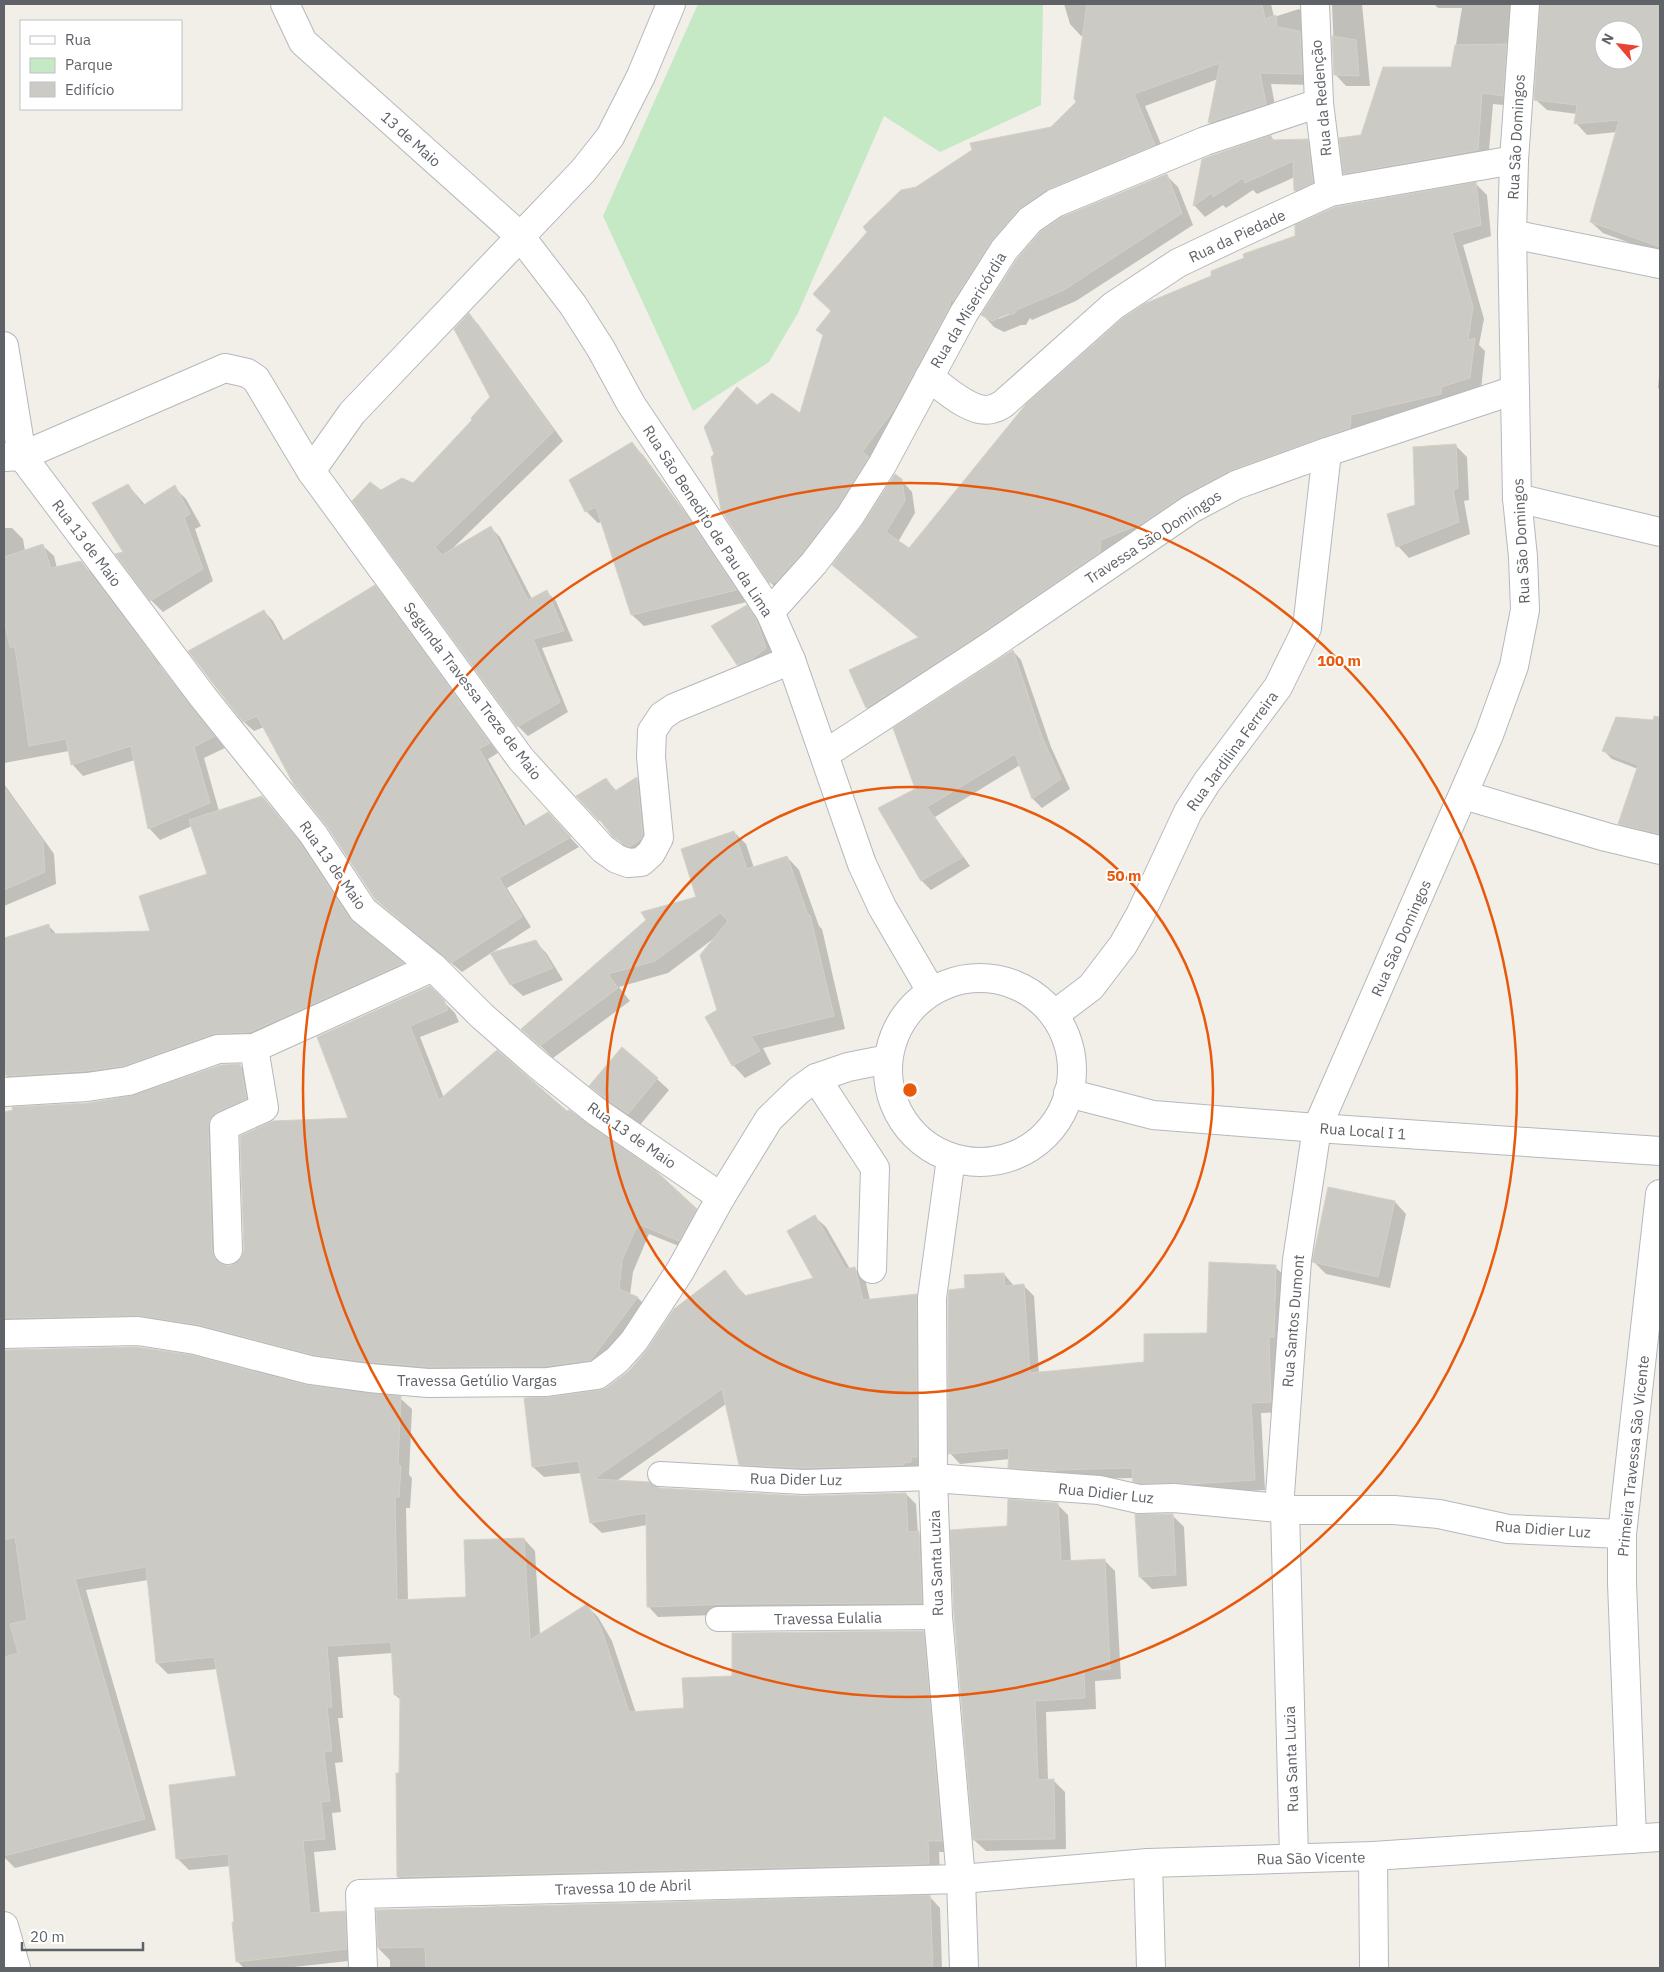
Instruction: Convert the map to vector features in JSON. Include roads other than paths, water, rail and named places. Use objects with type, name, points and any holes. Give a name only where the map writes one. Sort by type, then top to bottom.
[{"type":"street","name":"13 de Maio","points":[[285,4],[303,42],[520,236]]},
{"type":"street","points":[[13,457],[225,368],[247,372],[256,379],[311,471],[352,413],[583,172],[610,137],[641,76],[672,4]]},
{"type":"street","name":"Rua da Redenção","points":[[1314,4],[1319,103],[1330,192]]},
{"type":"street","name":"Rua São Domingos","points":[[1317,1128],[1489,736],[1514,666],[1525,610],[1523,557],[1517,498],[1512,234],[1514,160],[1525,4]]},
{"type":"street","name":"Rua da Misericórdia","points":[[770,612],[814,563],[850,516],[882,465],[964,313],[999,258],[1030,220],[1056,203],[1205,141],[1319,103]]},
{"type":"street","name":"Rua da Piedade","points":[[929,377],[969,406],[980,410],[991,410],[1003,404],[1113,306],[1178,263],[1330,192],[1514,160]]},
{"type":"street","points":[[1512,234],[1660,264]]},
{"type":"street","name":"Rua São Benedito de Pau da Lima","points":[[520,236],[572,305],[601,349],[631,404],[770,612],[791,660],[862,864],[886,914],[931,991]]},
{"type":"street","name":"Rua 13 de Maio","points":[[4,348],[13,457],[313,834],[363,910],[433,967],[482,1016],[597,1112],[721,1196]]},
{"type":"street","name":"Travessa São Domingos","points":[[825,754],[989,647],[1191,509],[1236,485],[1327,452],[1515,390]]},
{"type":"street","name":"Rua Jardilina Ferreira","points":[[1054,1015],[1091,987],[1123,945],[1140,914],[1170,846],[1188,812],[1207,782],[1278,687],[1307,628],[1327,452]]},
{"type":"street","name":"Segunda Travessa Treze de Maio","points":[[311,471],[521,759],[603,849],[617,859],[628,863],[641,862],[651,853],[659,838],[652,757],[652,731],[662,716],[674,708],[791,660]]},
{"type":"street","points":[[1517,498],[1660,532]]},
{"type":"street","points":[[1464,795],[1606,837],[1660,850]]},
{"type":"street","points":[[4,1092],[86,1087],[128,1081],[218,1049],[254,1048],[433,967]]},
{"type":"street","points":[[984,977],[1011,982],[1035,995],[1054,1015],[1067,1039],[1072,1066],[1068,1094],[1058,1119],[1040,1140],[1016,1154],[990,1162],[963,1161],[951,1158],[936,1152],[915,1136],[898,1113],[890,1087],[888,1060],[896,1033],[910,1009],[931,991],[956,981],[984,977]]},
{"type":"street","points":[[228,1250],[224,1126],[264,1108],[254,1048]]},
{"type":"street","name":"Travessa Getúlio Vargas","points":[[4,1334],[138,1331],[195,1340],[310,1370],[428,1383],[547,1382],[597,1375],[617,1360],[634,1341],[680,1272],[721,1196],[769,1119],[799,1090],[816,1078],[848,1067],[888,1060]]},
{"type":"street","points":[[816,1078],[875,1168],[872,1269]]},
{"type":"street","name":"Rua Local I 1","points":[[1068,1094],[1153,1114],[1317,1128],[1660,1151]]},
{"type":"street","name":"Rua Santos Dumont","points":[[1282,1509],[1297,1260],[1317,1128]]},
{"type":"street","name":"Rua Santa Luzia","points":[[951,1158],[932,1298],[933,1478],[938,1617],[961,1879],[964,1968]]},
{"type":"street","name":"Primeira Travessa São Vicente","points":[[1632,1839],[1622,1583],[1622,1534],[1660,1194]]},
{"type":"street","name":"Rua Didier Luz","points":[[933,1478],[1099,1490],[1139,1498],[1174,1498],[1282,1509],[1394,1510],[1439,1514],[1508,1529],[1622,1534]]},
{"type":"street","name":"Rua Santa Luzia","points":[[1282,1509],[1294,1858]]},
{"type":"street","name":"Rua São Vicente","points":[[961,1879],[1148,1863],[1373,1856],[1660,1837]]},
{"type":"street","points":[[1373,1856],[1374,1968]]},
{"type":"street","points":[[1148,1863],[1151,1968]]},
{"type":"street","name":"Travessa 10 de Abril","points":[[363,1968],[360,1894],[961,1879]]},
{"type":"street","points":[[4,1926],[16,1968]]},
{"type":"lane","name":"Rua Dider Luz","points":[[660,1474],[804,1482],[933,1478]]},
{"type":"lane","name":"Travessa Eulalia","points":[[718,1619],[938,1617]]}]
